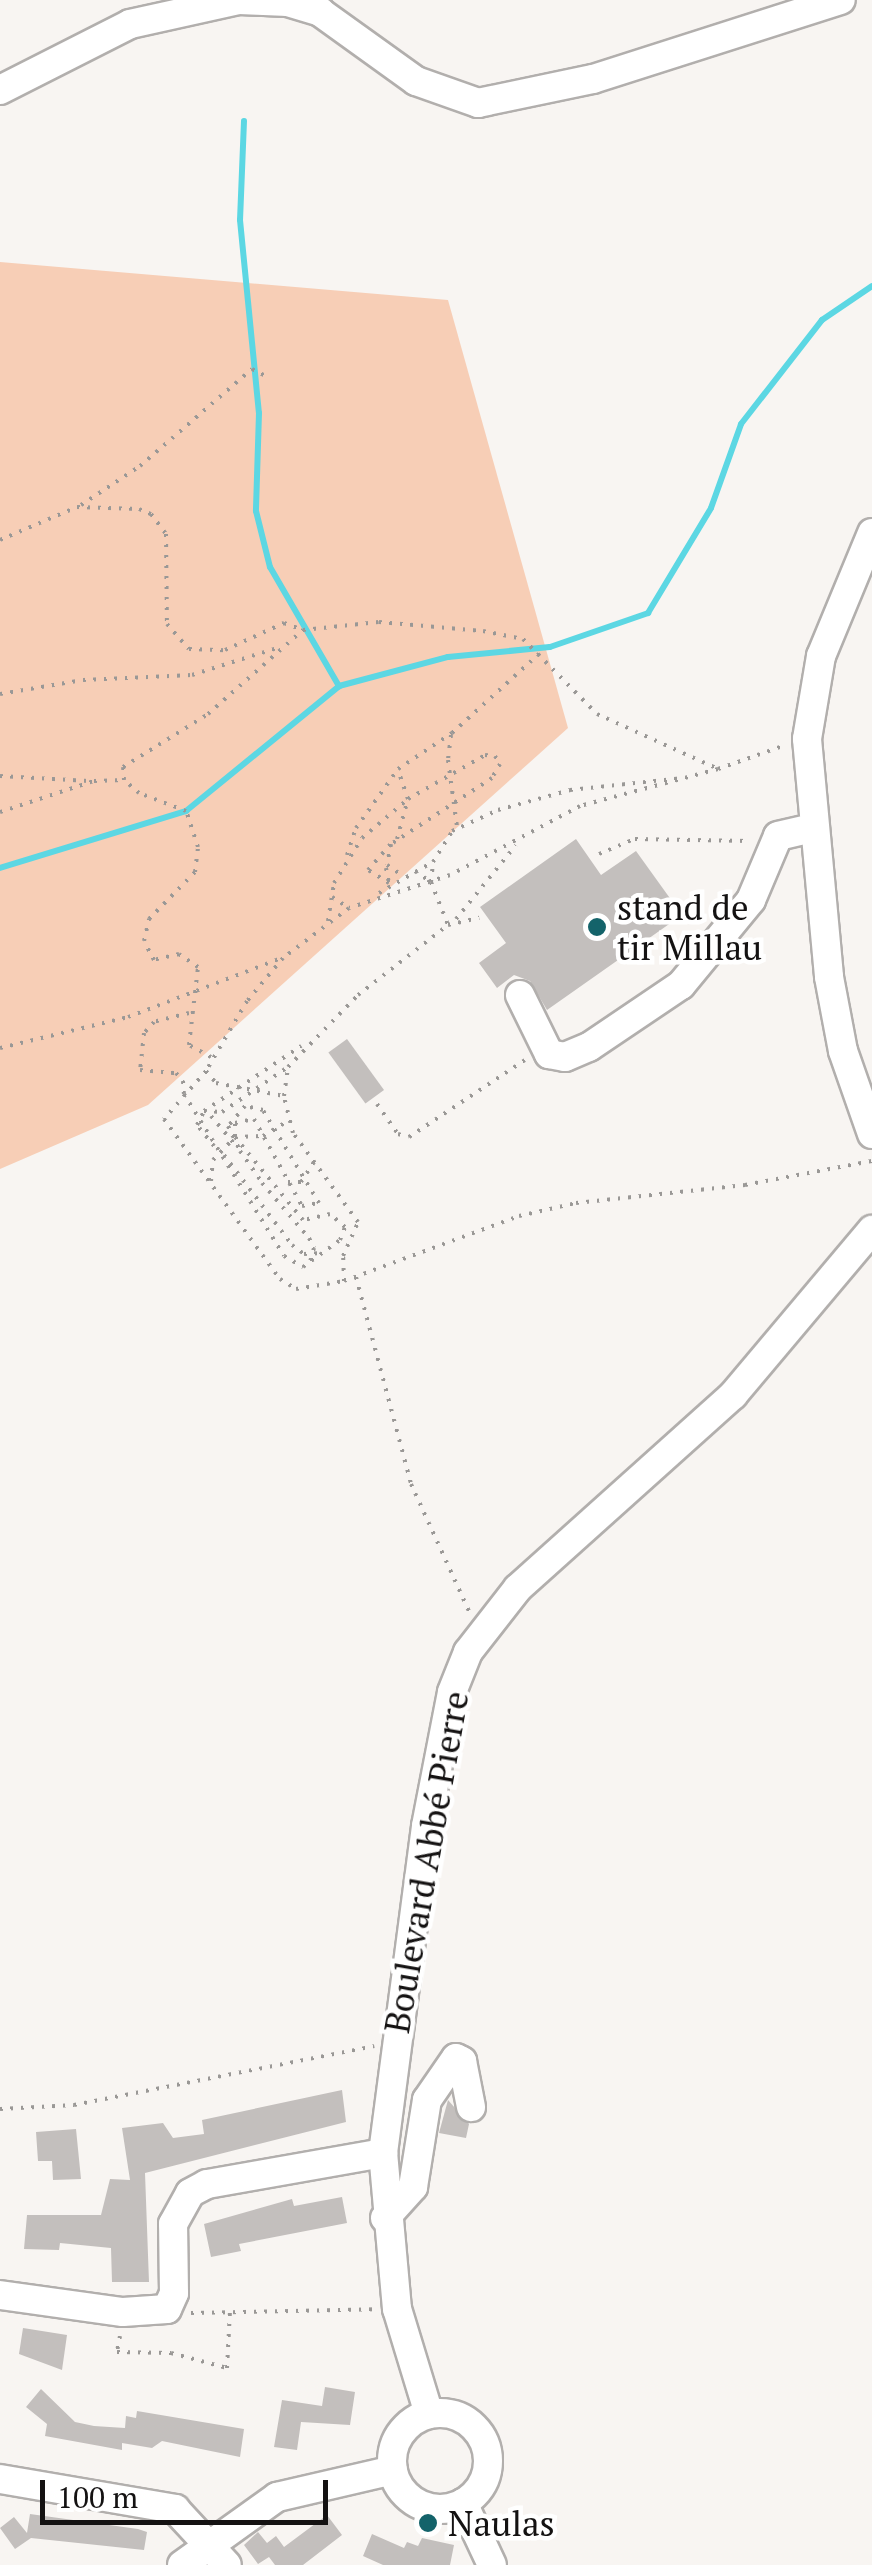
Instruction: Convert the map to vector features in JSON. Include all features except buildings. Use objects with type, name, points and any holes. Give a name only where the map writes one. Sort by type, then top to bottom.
[{"type":"street","points":[[0,90],[130,24],[239,0],[320,12],[416,80],[478,103],[593,78],[841,0]]},
{"type":"street","points":[[872,533],[821,656],[807,739],[814,828],[843,1051],[872,1134]]},
{"type":"street","points":[[520,994],[549,1054],[565,1057],[589,1047],[681,984],[751,900],[778,836],[814,828]]},
{"type":"street","name":"Boulevard Abbé Pierre","points":[[430,2414],[397,2309],[385,2218],[383,2153],[394,2048],[443,1722],[480,1634],[544,1564],[733,1395],[872,1230]]},
{"type":"street","points":[[385,2218],[413,2187],[427,2100],[456,2058],[462,2061],[471,2108]]},
{"type":"street","points":[[0,2295],[123,2312],[166,2309],[174,2292],[173,2224],[190,2193],[207,2184],[383,2153]]},
{"type":"street","points":[[430,2414],[459,2417],[482,2437],[483,2481],[463,2503],[420,2504],[393,2470],[396,2441],[430,2414]]},
{"type":"street","points":[[182,2565],[218,2554],[277,2497],[393,2470]]},
{"type":"street","points":[[0,2479],[175,2509],[218,2554]]},
{"type":"street","points":[[463,2503],[492,2565]]},
{"type":"path","points":[[0,540],[77,508],[140,466],[252,370],[268,377]]},
{"type":"path","points":[[77,508],[112,504],[151,514],[162,523],[167,624],[190,649],[225,650],[284,623],[303,630],[379,622],[483,631],[523,639],[597,714],[718,769]]},
{"type":"path","points":[[124,780],[123,767],[208,714],[303,630]]},
{"type":"path","points":[[0,694],[101,678],[192,674],[281,646]]},
{"type":"path","points":[[328,922],[331,895],[356,828],[398,769],[452,733],[540,653]]},
{"type":"path","points":[[452,733],[448,760],[454,775],[452,800],[457,827]]},
{"type":"path","points":[[323,1252],[314,1254],[292,1245],[197,1125],[204,1111],[306,1043],[451,923],[516,845],[580,806],[688,778],[807,739]]},
{"type":"path","points":[[346,858],[408,799],[486,755],[500,764],[492,778],[452,800],[391,844],[368,870],[389,883]]},
{"type":"path","points":[[397,839],[408,799],[398,769]]},
{"type":"path","points":[[0,776],[124,780],[186,811],[198,846],[195,872],[149,920],[144,941],[154,960],[179,954],[191,959],[198,968],[189,1013],[189,1045],[212,1058]]},
{"type":"path","points":[[375,896],[402,875],[432,862],[457,827],[570,790],[688,778]]},
{"type":"path","points":[[0,812],[94,781]]},
{"type":"path","points":[[598,854],[634,839],[716,845],[778,836]]},
{"type":"path","points":[[389,883],[386,865],[391,844]]},
{"type":"path","points":[[516,845],[502,844],[431,882],[375,896],[328,922],[283,958],[206,1071],[164,1119],[280,1280],[296,1288],[344,1282],[556,1207],[744,1185],[872,1161]]},
{"type":"path","points":[[432,862],[431,882],[451,923]]},
{"type":"path","points":[[386,865],[402,875]]},
{"type":"path","points":[[414,871],[431,882]]},
{"type":"path","points":[[331,895],[348,908]]},
{"type":"path","points":[[451,923],[479,918]]},
{"type":"path","points":[[0,1048],[128,1017],[195,988],[283,958]]},
{"type":"path","points":[[189,1013],[154,1022],[138,1051],[140,1070],[176,1073],[198,1118]]},
{"type":"path","points":[[222,1112],[288,1068],[306,1043]]},
{"type":"path","points":[[377,1104],[398,1134],[409,1137],[532,1056],[549,1054]]},
{"type":"path","points":[[288,1068],[284,1096],[290,1120],[358,1222],[343,1256],[344,1282]]},
{"type":"path","points":[[206,1071],[216,1082],[257,1086],[284,1096]]},
{"type":"path","points":[[210,1115],[246,1106],[263,1110],[272,1130],[320,1196],[312,1208],[302,1206],[263,1136],[245,1116],[235,1122],[233,1139],[213,1160],[212,1186]]},
{"type":"path","points":[[246,1106],[228,1126],[233,1139],[309,1238],[314,1254],[310,1262]]},
{"type":"path","points":[[204,1111],[304,1220],[340,1216],[340,1240],[310,1262],[294,1266],[284,1256],[222,1153]]},
{"type":"path","points":[[233,1139],[263,1136],[290,1120]]},
{"type":"path","points":[[288,1182],[296,1186],[316,1160]]},
{"type":"path","points":[[356,1278],[411,1484],[480,1634]]},
{"type":"path","points":[[0,2109],[74,2105],[340,2048],[394,2048]]},
{"type":"path","points":[[166,2309],[397,2309]]},
{"type":"path","points":[[123,2312],[117,2352],[171,2354],[227,2368],[230,2312]]},
{"type":"shaded area","points":[[0,262],[448,300],[568,728],[148,1105],[0,1169]]},
{"type":"waterway","points":[[244,121],[240,220],[259,413],[256,511],[270,567],[339,686]]},
{"type":"waterway","points":[[0,868],[186,811],[339,686],[448,657],[550,647],[648,613],[711,508],[741,424],[822,320],[872,286]]},
{"type":"place","name":"stand de tir Millau","points":[[597,927]]},
{"type":"place","name":"Naulas","points":[[428,2523]]}]
